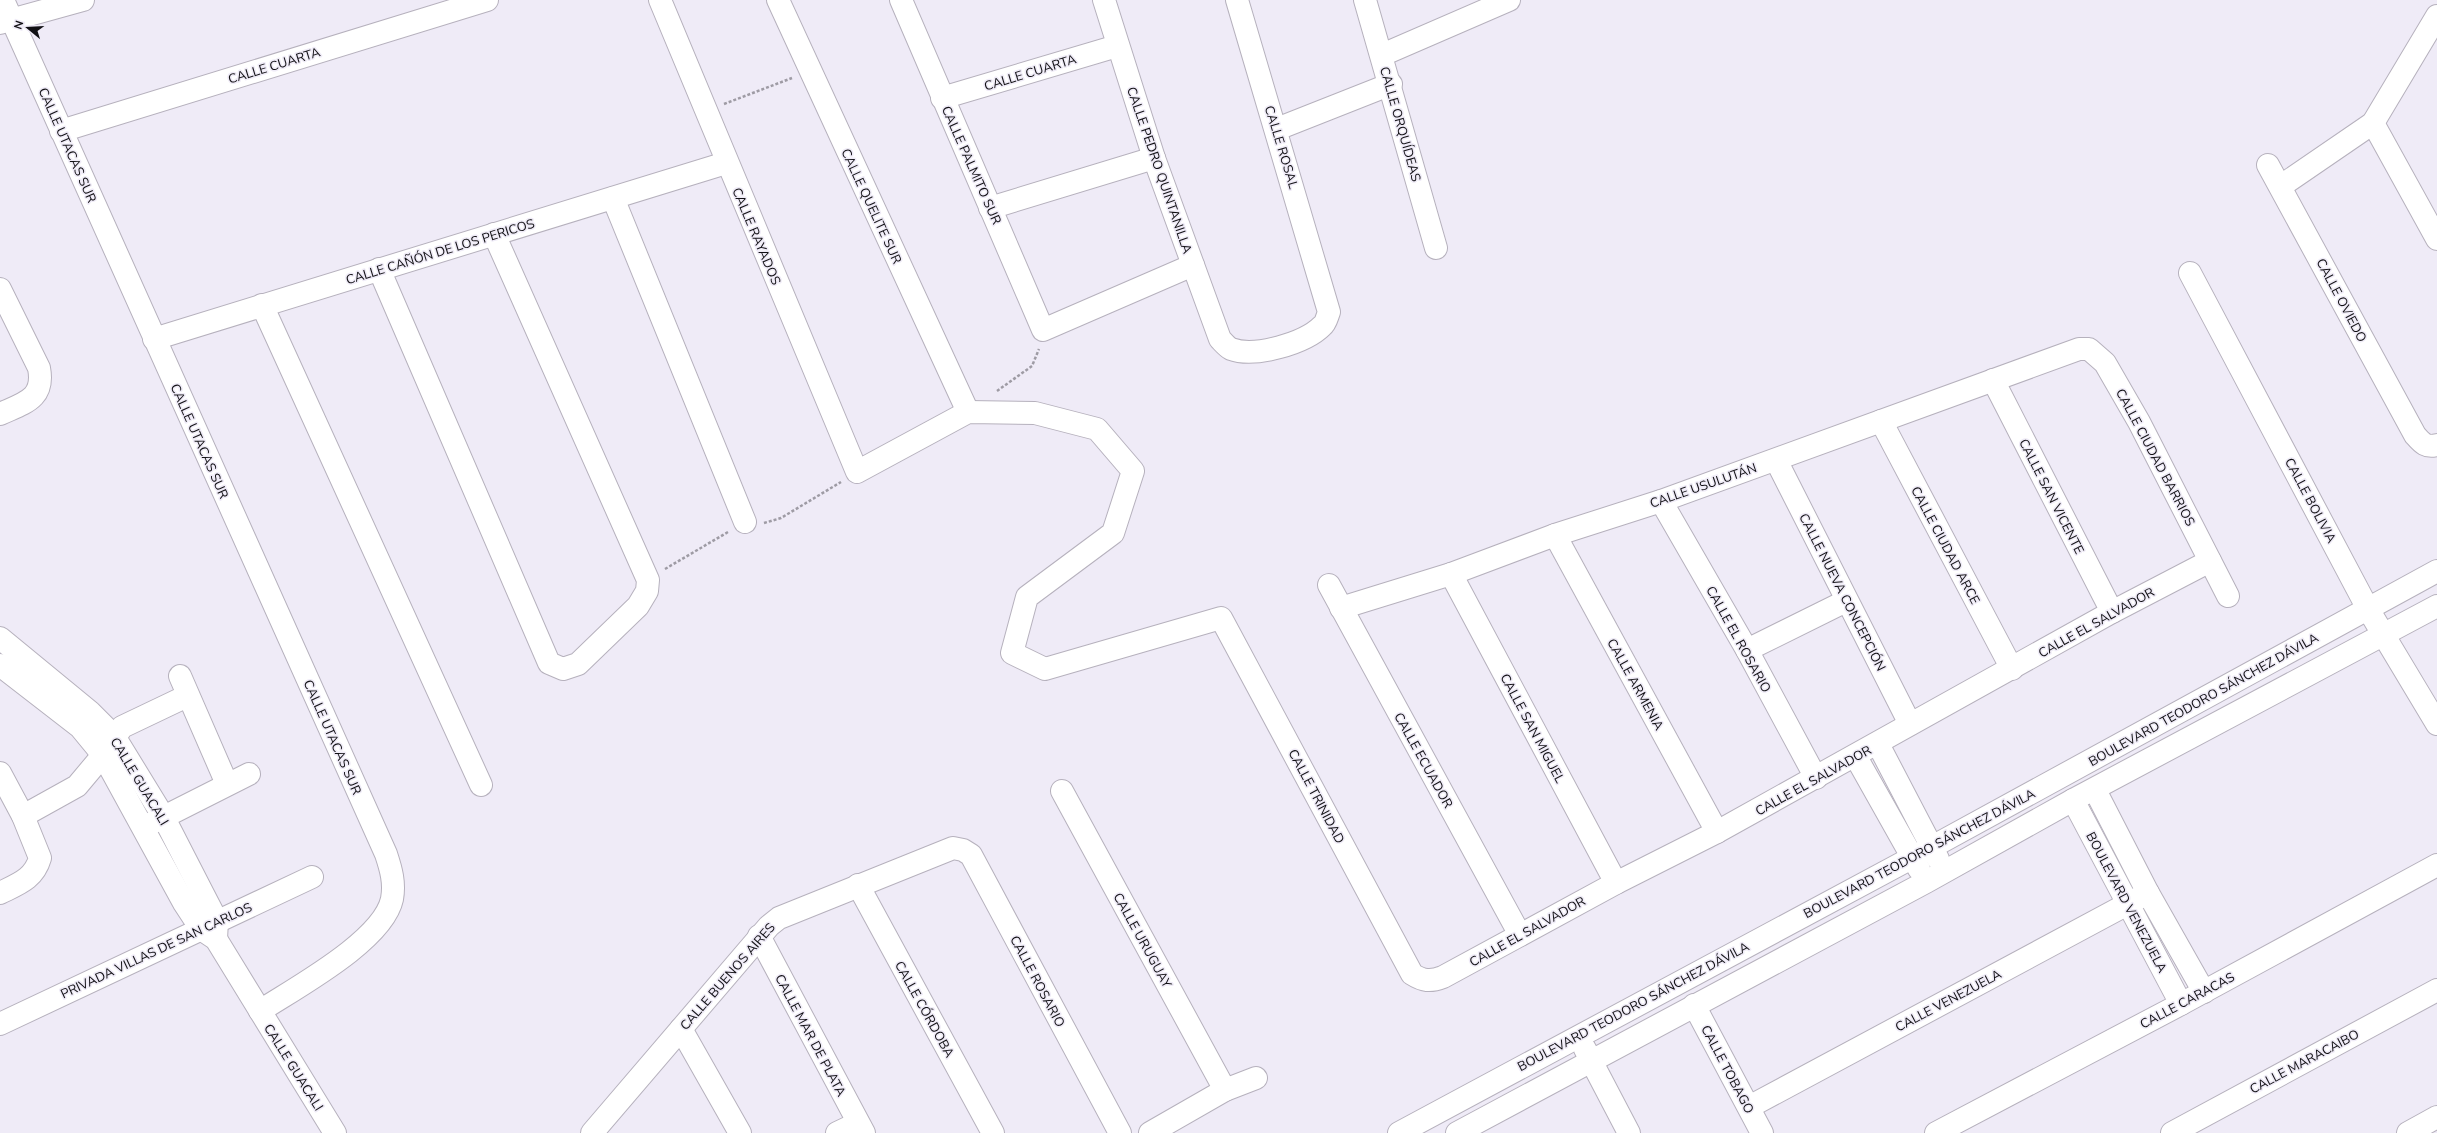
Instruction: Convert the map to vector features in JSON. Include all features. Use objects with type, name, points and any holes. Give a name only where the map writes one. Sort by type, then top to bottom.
[{"type":"street","points":[[5,14],[83,0]]},
{"type":"street","name":"CALLE CUARTA","points":[[61,131],[487,0]]},
{"type":"street","name":"CALLE RAYADOS","points":[[660,0],[704,111],[857,472],[968,412]]},
{"type":"street","name":"CALLE QUELITE SUR","points":[[778,0],[968,412]]},
{"type":"street","name":"CALLE PALMITO SUR","points":[[901,0],[1043,330]]},
{"type":"street","name":"CALLE PEDRO QUINTANILLA","points":[[1104,0],[1117,46],[1154,158],[1220,339]]},
{"type":"street","name":"CALLE ROSAL","points":[[1220,339],[1230,349],[1241,352],[1260,352],[1285,345],[1314,333],[1324,325],[1329,312],[1325,293],[1277,129],[1237,0]]},
{"type":"street","name":"CALLE ORQUÍDEAS","points":[[1365,0],[1391,84],[1436,248]]},
{"type":"street","points":[[1382,55],[1502,2]]},
{"type":"street","name":"CALLE UTACAS SUR","points":[[5,14],[61,131],[386,854],[393,884],[392,900],[382,920],[369,935],[347,954],[260,1011]]},
{"type":"street","points":[[2281,186],[2373,123],[2437,16]]},
{"type":"street","name":"CALLE CUARTA","points":[[942,98],[1117,46]]},
{"type":"street","points":[[1277,129],[1391,84]]},
{"type":"street","points":[[2373,123],[2437,239]]},
{"type":"street","points":[[990,208],[1154,158]]},
{"type":"street","name":"CALLE CAÑÓN DE LOS PERICOS","points":[[154,339],[726,163]]},
{"type":"street","name":"CALLE OVIEDO","points":[[2268,165],[2281,186],[2415,435],[2423,444],[2431,446],[2437,445]]},
{"type":"street","points":[[613,198],[746,522]]},
{"type":"street","points":[[379,269],[549,663],[563,669],[578,664],[638,606],[646,591],[648,580],[494,234]]},
{"type":"street","points":[[1043,330],[1193,265]]},
{"type":"street","name":"CALLE BOLIVIA","points":[[2190,273],[2368,609],[2437,724]]},
{"type":"street","points":[[0,289],[38,368],[42,382],[38,393],[27,402],[0,414]]},
{"type":"street","points":[[262,305],[481,785]]},
{"type":"street","name":"CALLE CIUDAD BARRIOS","points":[[2062,353],[2079,349],[2089,350],[2105,362],[2139,422],[2228,596]]},
{"type":"street","name":"CALLE USULUTÁN","points":[[1341,608],[1451,574],[1555,535],[1661,501],[1993,380],[2062,353]]},
{"type":"street","name":"CALLE SAN VICENTE","points":[[1993,380],[2112,612]]},
{"type":"street","name":"CALLE TRINIDAD","points":[[968,412],[1036,412],[1097,429],[1133,470],[1112,532],[1027,597],[1012,652],[1045,670],[1221,618],[1412,974]]},
{"type":"street","name":"CALLE CIUDAD ARCE","points":[[1881,421],[2012,669]]},
{"type":"street","name":"CALLE NUEVA CONCEPCIÓN","points":[[1776,460],[1910,724]]},
{"type":"street","name":"CALLE EL ROSARIO","points":[[1661,501],[1746,650],[1816,778]]},
{"type":"street","name":"CALLE ARMENIA","points":[[1555,535],[1717,832]]},
{"type":"street","name":"CALLE EL SALVADOR","points":[[1412,974],[1422,980],[1433,980],[1520,935],[1616,882],[1717,832],[1856,757],[1910,724],[2012,669],[2112,612],[2210,561]]},
{"type":"street","name":"BOULEVARD TEODORO SÁNCHEZ DÁVILA","points":[[1399,1133],[1912,856],[1932,847],[2437,570]]},
{"type":"street","name":"CALLE SAN MIGUEL","points":[[1451,574],[1616,882]]},
{"type":"street","name":"CALLE ECUADOR","points":[[1329,585],[1520,935]]},
{"type":"street","points":[[1746,650],[1846,600]]},
{"type":"street","name":"BOULEVARD TEODORO SÁNCHEZ DÁVILA","points":[[1457,1133],[1592,1062],[1694,1005],[2073,800],[2095,790],[2385,636],[2437,606]]},
{"type":"street","name":"CALLE GUACALI","points":[[0,638],[90,712],[114,736],[163,816],[211,930],[335,1133]]},
{"type":"street","name":"CALLE GUACALI","points":[[0,665],[80,727],[103,755],[184,903],[211,930]]},
{"type":"street","points":[[180,676],[187,696],[226,784]]},
{"type":"street","points":[[23,816],[77,786],[103,755],[114,736],[122,727],[134,719],[187,696]]},
{"type":"street","points":[[1878,744],[1932,847],[1935,876]]},
{"type":"street","points":[[1856,757],[1912,856],[1935,876]]},
{"type":"street","points":[[0,773],[23,816],[40,858],[34,873],[24,881],[0,893]]},
{"type":"street","points":[[143,827],[226,784],[249,774]]},
{"type":"street","name":"BOULEVARD VENEZUELA","points":[[2095,790],[2148,893],[2204,992]]},
{"type":"street","name":"CALLE URUGUAY","points":[[1062,791],[1225,1090]]},
{"type":"street","name":"BOULEVARD VENEZUELA","points":[[2073,800],[2181,1004]]},
{"type":"street","name":"CALLE ROSARIO","points":[[942,851],[953,848],[963,850],[971,855],[1120,1133]]},
{"type":"street","name":"CALLE BUENOS AIRES","points":[[600,1129],[759,936],[779,918],[942,851]]},
{"type":"street","name":"CALLE CARACAS","points":[[1936,1133],[2204,992],[2437,864]]},
{"type":"street","name":"PRIVADA VILLAS DE SAN CARLOS","points":[[0,1024],[211,930],[312,877]]},
{"type":"street","name":"CALLE CÓRDOBA","points":[[858,885],[993,1133]]},
{"type":"street","name":"CALLE VENEZUELA","points":[[1748,1108],[2148,893]]},
{"type":"street","name":"CALLE MAR DE PLATA","points":[[759,936],[861,1128]]},
{"type":"street","name":"CALLE MARACAIBO","points":[[2172,1133],[2437,990]]},
{"type":"street","name":"CALLE TOBAGO","points":[[1694,1005],[1762,1133]]},
{"type":"street","points":[[681,1029],[740,1133]]},
{"type":"street","points":[[1578,1036],[1629,1133]]},
{"type":"street","points":[[1150,1133],[1225,1090],[1256,1078]]},
{"type":"street","points":[[2408,1133],[2437,1117]]},
{"type":"street","points":[[837,1133],[861,1128]]},
{"type":"path","points":[[704,111],[810,71]]},
{"type":"path","points":[[994,394],[1032,366],[1038,356],[1043,330]]}]
